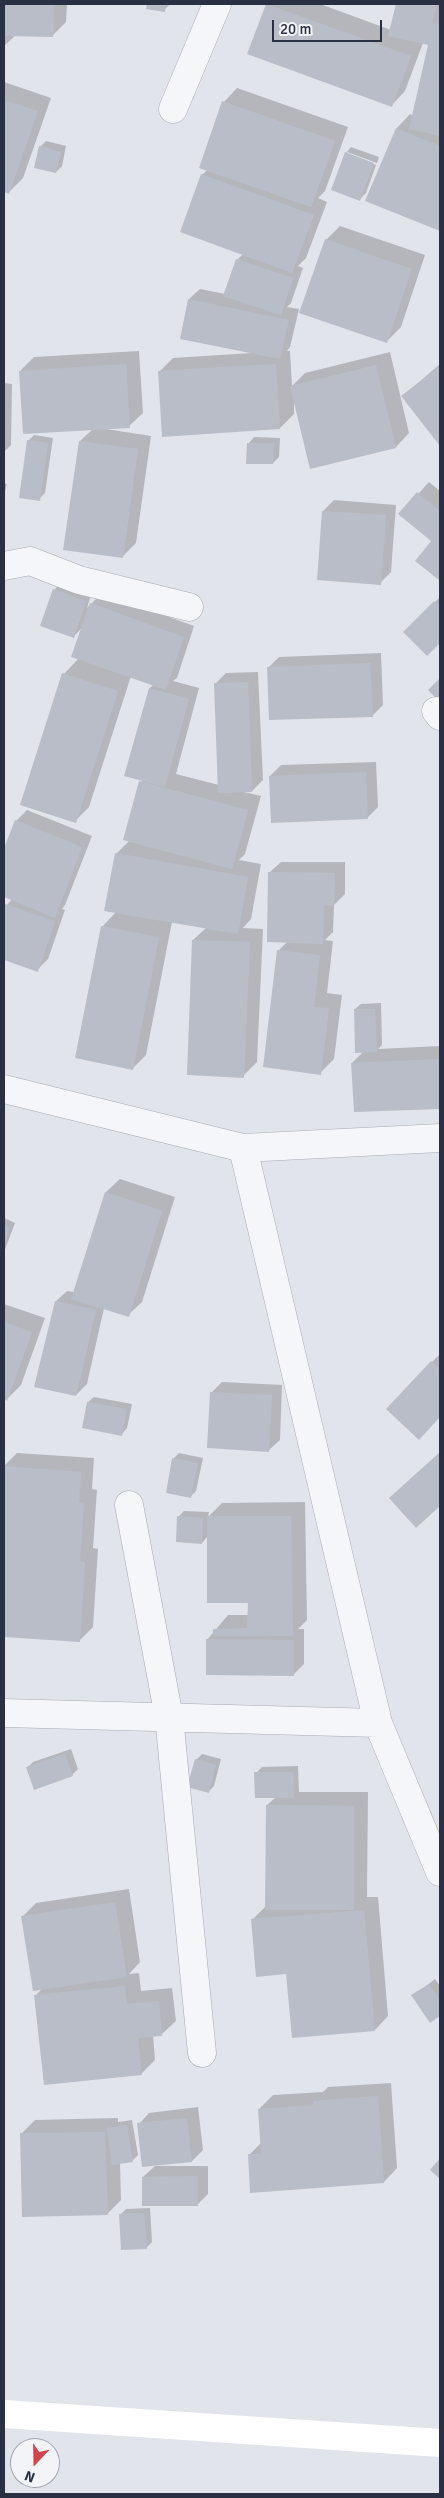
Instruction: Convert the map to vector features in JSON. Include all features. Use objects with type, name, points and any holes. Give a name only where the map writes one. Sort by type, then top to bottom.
[{"type":"main road","points":[[4,2414],[436,2445]]},
{"type":"street","points":[[173,109],[217,4]]},
{"type":"street","points":[[4,566],[30,561],[79,580],[189,607]]},
{"type":"street","points":[[4,1089],[243,1148],[440,1138]]},
{"type":"street","points":[[243,1148],[378,1723],[440,1872]]},
{"type":"street","points":[[129,1505],[169,1717],[202,2053]]},
{"type":"street","points":[[4,1713],[378,1723]]},
{"type":"building","points":[[4,4],[54,4],[53,37],[4,36]]},
{"type":"building","points":[[147,4],[166,4],[165,12],[146,9]]},
{"type":"building","points":[[266,4],[411,56],[392,107],[247,54]]},
{"type":"building","points":[[396,4],[437,4],[432,23],[440,25],[440,136],[409,129],[428,45],[388,36]]},
{"type":"building","points":[[4,100],[38,111],[9,194],[4,192]]},
{"type":"building","points":[[222,101],[335,141],[311,207],[199,168]]},
{"type":"building","points":[[396,128],[440,146],[440,231],[365,201]]},
{"type":"building","points":[[39,146],[61,152],[56,173],[34,168]]},
{"type":"building","points":[[345,152],[374,163],[360,201],[331,190]]},
{"type":"building","points":[[201,174],[314,215],[292,273],[180,232]]},
{"type":"building","points":[[325,239],[412,269],[387,343],[299,313]]},
{"type":"building","points":[[236,259],[293,278],[281,315],[223,296]]},
{"type":"building","points":[[188,299],[289,320],[280,359],[180,339]]},
{"type":"building","points":[[126,364],[130,428],[23,434],[19,371]]},
{"type":"building","points":[[276,364],[280,429],[162,437],[158,371]]},
{"type":"building","points":[[376,365],[396,448],[310,469],[290,386]]},
{"type":"building","points":[[440,366],[440,446],[401,396]]},
{"type":"building","points":[[27,440],[48,443],[40,501],[19,498]]},
{"type":"building","points":[[79,441],[138,449],[123,558],[63,550]]},
{"type":"building","points":[[247,443],[274,443],[273,464],[246,464]]},
{"type":"building","points":[[417,492],[440,511],[439,580],[415,561],[431,541],[398,514]]},
{"type":"building","points":[[322,511],[386,515],[381,585],[317,580]]},
{"type":"building","points":[[53,589],[86,601],[74,638],[40,626]]},
{"type":"building","points":[[434,601],[440,608],[440,643],[427,656],[403,632]]},
{"type":"building","points":[[90,603],[184,637],[166,690],[71,657]]},
{"type":"building","points":[[370,663],[373,717],[269,720],[267,667]]},
{"type":"building","points":[[62,673],[118,691],[76,823],[20,805]]},
{"type":"building","points":[[440,678],[440,702],[428,690]]},
{"type":"building","points":[[248,682],[252,792],[218,793],[214,683]]},
{"type":"building","points":[[149,688],[189,699],[165,787],[124,776]]},
{"type":"building","points":[[366,772],[368,819],[271,823],[269,776]]},
{"type":"building","points":[[139,781],[248,810],[232,869],[123,840]]},
{"type":"building","points":[[15,820],[82,847],[55,918],[4,897],[4,848]]},
{"type":"building","points":[[115,853],[248,877],[238,934],[104,911]]},
{"type":"building","points":[[268,872],[335,873],[334,906],[324,905],[323,944],[267,942]]},
{"type":"building","points":[[5,904],[55,921],[38,972],[4,960]]},
{"type":"building","points":[[101,926],[159,937],[133,1070],[75,1058]]},
{"type":"building","points":[[192,940],[250,942],[244,1078],[187,1075]]},
{"type":"building","points":[[277,950],[320,955],[314,1007],[329,1008],[321,1075],[263,1067]]},
{"type":"building","points":[[354,1009],[375,1009],[377,1052],[355,1053]]},
{"type":"building","points":[[440,1059],[440,1109],[354,1112],[351,1063]]},
{"type":"building","points":[[105,1192],[162,1211],[129,1317],[71,1299]]},
{"type":"building","points":[[4,1226],[10,1228],[4,1245]]},
{"type":"building","points":[[55,1301],[96,1310],[76,1396],[34,1387]]},
{"type":"building","points":[[4,1322],[32,1332],[7,1401],[4,1399]]},
{"type":"building","points":[[431,1361],[440,1370],[440,1417],[419,1440],[386,1409]]},
{"type":"building","points":[[210,1392],[272,1395],[269,1452],[207,1448]]},
{"type":"building","points":[[87,1402],[127,1409],[122,1436],[82,1428]]},
{"type":"building","points":[[440,1452],[440,1506],[416,1528],[389,1498]]},
{"type":"building","points":[[172,1458],[198,1463],[191,1498],[166,1493]]},
{"type":"building","points":[[4,1466],[81,1472],[79,1502],[84,1503],[80,1562],[85,1562],[80,1642],[4,1637]]},
{"type":"building","points":[[177,1516],[203,1518],[202,1544],[176,1542]]},
{"type":"building","points":[[207,1516],[291,1516],[293,1636],[213,1636],[213,1629],[247,1628],[248,1603],[207,1603]]},
{"type":"building","points":[[206,1639],[294,1640],[294,1676],[206,1675]]},
{"type":"building","points":[[65,1754],[73,1776],[34,1790],[26,1767]]},
{"type":"building","points":[[195,1759],[216,1765],[209,1793],[187,1787]]},
{"type":"building","points":[[254,1772],[293,1772],[294,1798],[255,1798]]},
{"type":"building","points":[[266,1805],[354,1806],[354,1910],[265,1910]]},
{"type":"building","points":[[115,1902],[127,1977],[33,1991],[21,1916]]},
{"type":"building","points":[[364,1910],[375,2031],[292,2038],[286,1974],[256,1977],[251,1919]]},
{"type":"building","points":[[429,1984],[440,2000],[440,2016],[430,2023],[411,1995]]},
{"type":"building","points":[[125,1986],[127,2004],[159,2001],[162,2036],[138,2038],[142,2075],[44,2085],[34,1995]]},
{"type":"building","points":[[378,2096],[384,2183],[250,2193],[248,2154],[261,2154],[258,2109],[313,2105],[313,2101]]},
{"type":"building","points":[[187,2118],[192,2162],[142,2167],[137,2123]]},
{"type":"building","points":[[127,2125],[133,2162],[112,2165],[107,2128]]},
{"type":"building","points":[[105,2132],[108,2215],[22,2217],[20,2133]]},
{"type":"building","points":[[440,2158],[440,2179],[430,2170]]},
{"type":"building","points":[[198,2176],[198,2206],[142,2206],[142,2177]]},
{"type":"building","points":[[144,2213],[147,2249],[121,2250],[119,2214]]}]
